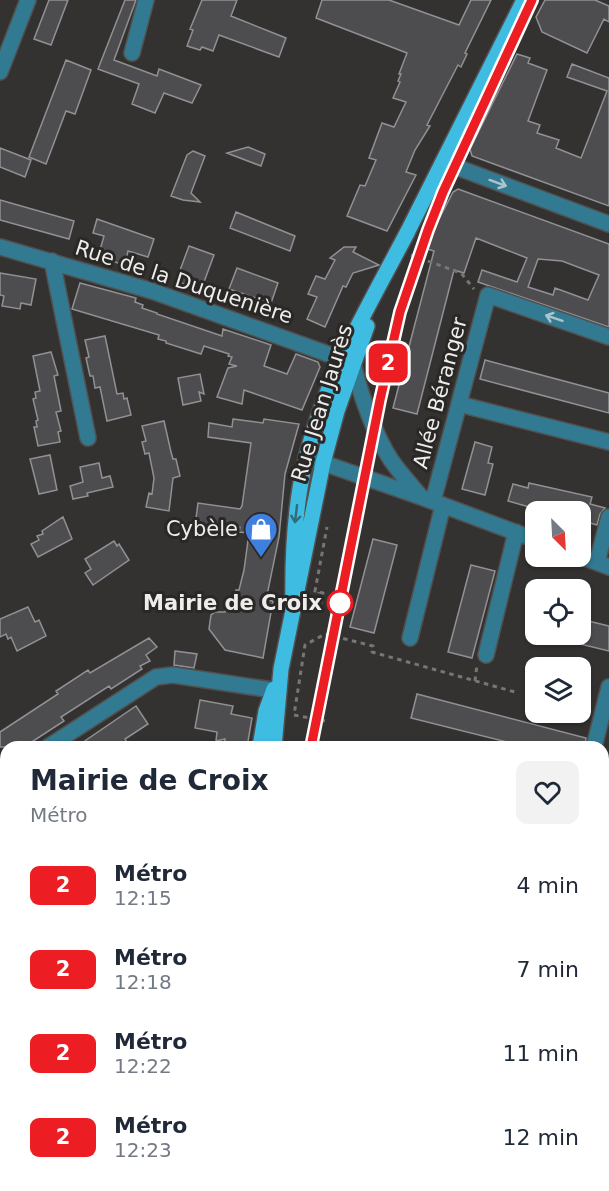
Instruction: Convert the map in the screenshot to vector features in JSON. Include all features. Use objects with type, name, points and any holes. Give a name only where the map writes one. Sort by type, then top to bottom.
[{"type":"main road","name":"Rue Jean Jaurès","points":[[274,741],[276,691],[323,463],[348,360],[364,311],[398,251],[524,0]]},
{"type":"main road","name":"Rue Jean Jaurès","points":[[293,607],[294,536],[306,457],[321,410],[348,360]]},
{"type":"main road","name":"Rue Jean Jaurès","points":[[261,741],[266,711],[276,691]]},
{"type":"street","points":[[0,72],[28,0]]},
{"type":"street","points":[[132,53],[146,0]]},
{"type":"street","points":[[443,162],[609,224]]},
{"type":"street","name":"Rue de la Duquenière","points":[[0,247],[152,291],[348,360]]},
{"type":"street","points":[[52,261],[88,438]]},
{"type":"street","points":[[488,295],[609,337]]},
{"type":"street","name":"Allée Béranger","points":[[410,638],[432,501],[488,295]]},
{"type":"street","points":[[348,360],[385,450],[399,472],[432,501]]},
{"type":"street","points":[[459,404],[609,442]]},
{"type":"street","points":[[306,457],[525,536]]},
{"type":"street","points":[[603,565],[609,517]]},
{"type":"street","points":[[486,655],[516,532]]},
{"type":"street","points":[[57,741],[156,677],[173,675],[276,691]]},
{"type":"street","points":[[596,741],[609,687]]},
{"type":"path","points":[[398,251],[461,273],[473,288],[488,295]]},
{"type":"path","points":[[317,592],[315,611],[322,598]]},
{"type":"path","points":[[317,741],[323,720],[294,715],[305,645],[325,634],[373,645],[372,652],[516,692]]},
{"type":"building","points":[[49,0],[68,0],[51,45],[34,39]]},
{"type":"building","points":[[125,0],[136,0],[114,60],[157,76],[159,69],[201,85],[192,103],[164,93],[155,113],[132,104],[139,84],[98,69]]},
{"type":"building","points":[[202,0],[237,0],[231,16],[286,38],[279,57],[219,35],[213,51],[202,47],[200,50],[187,46],[193,30],[190,29]]},
{"type":"building","points":[[322,0],[389,0],[459,25],[471,0],[491,0],[465,53],[467,54],[461,67],[458,65],[427,125],[430,126],[415,150],[406,172],[416,175],[387,231],[347,216],[360,185],[365,186],[376,160],[369,158],[382,123],[394,127],[406,102],[393,98],[400,82],[398,81],[401,74],[399,74],[407,53],[316,18]]},
{"type":"building","points":[[545,0],[595,0],[609,6],[609,22],[604,19],[587,53],[542,32],[536,17]]},
{"type":"building","points":[[517,54],[530,58],[528,63],[547,70],[528,121],[540,125],[537,133],[559,140],[556,148],[581,158],[607,91],[567,77],[572,64],[609,78],[609,206],[472,156],[470,149]]},
{"type":"building","points":[[66,60],[91,70],[75,114],[66,111],[46,164],[29,157]]},
{"type":"building","points":[[248,147],[265,154],[261,166],[227,153]]},
{"type":"building","points":[[0,148],[31,160],[25,177],[0,167]]},
{"type":"building","points":[[193,151],[205,156],[191,193],[200,202],[171,196],[187,155]]},
{"type":"building","points":[[458,189],[609,244],[609,327],[478,282],[482,270],[517,282],[527,258],[476,238],[464,273],[454,270],[417,414],[393,408],[434,251],[424,248],[453,192]],"holes":[[[538,259],[562,261],[599,275],[588,300],[555,288],[553,295],[528,287]]]},
{"type":"building","points":[[0,200],[74,221],[69,239],[0,220]]},
{"type":"building","points":[[236,212],[295,236],[290,251],[230,228]]},
{"type":"building","points":[[97,219],[154,239],[148,257],[128,251],[125,265],[98,257],[104,236],[93,233]]},
{"type":"building","points":[[189,246],[214,255],[201,290],[176,281]]},
{"type":"building","points":[[344,247],[356,247],[353,252],[379,265],[353,273],[346,287],[343,286],[325,327],[307,319],[317,297],[308,294],[316,276],[325,279],[335,260],[330,258]]},
{"type":"building","points":[[237,268],[278,283],[271,303],[229,289]]},
{"type":"building","points":[[0,273],[36,279],[31,305],[21,303],[20,309],[2,306],[4,296],[0,295]]},
{"type":"building","points":[[80,283],[136,298],[135,302],[143,305],[142,308],[222,336],[223,329],[271,345],[264,366],[287,374],[296,354],[318,362],[320,367],[302,410],[244,390],[242,404],[217,397],[228,368],[237,366],[229,364],[232,357],[228,356],[229,354],[204,346],[201,354],[166,343],[158,339],[159,335],[72,309]]},
{"type":"building","points":[[105,336],[117,394],[123,393],[124,399],[127,398],[131,415],[107,421],[100,387],[95,388],[93,376],[90,376],[85,340]]},
{"type":"building","points":[[51,352],[58,375],[54,376],[61,411],[56,412],[61,431],[58,432],[60,442],[38,446],[34,427],[37,427],[36,421],[38,420],[33,399],[36,398],[35,392],[40,391],[33,356]]},
{"type":"building","points":[[485,360],[609,393],[609,413],[480,379]]},
{"type":"building","points":[[200,374],[204,394],[199,392],[201,401],[183,405],[178,378]]},
{"type":"building","points":[[233,419],[263,423],[264,419],[299,424],[285,474],[279,537],[266,600],[273,601],[263,658],[225,650],[209,629],[211,615],[215,612],[225,612],[226,609],[233,610],[236,590],[239,590],[244,570],[249,533],[239,532],[240,527],[215,523],[214,528],[195,526],[198,503],[240,509],[242,506],[251,443],[208,437],[209,423],[232,427]]},
{"type":"building","points":[[164,421],[173,459],[176,459],[180,476],[173,478],[169,511],[146,507],[149,493],[152,494],[154,478],[149,453],[145,454],[142,442],[146,441],[142,426]]},
{"type":"building","points":[[475,442],[492,447],[488,463],[493,464],[485,495],[462,489]]},
{"type":"building","points":[[50,455],[57,490],[39,494],[30,459]]},
{"type":"building","points":[[99,463],[102,478],[110,476],[113,487],[73,499],[70,486],[83,482],[80,467]]},
{"type":"building","points":[[529,483],[592,497],[591,501],[525,501],[525,506],[508,501],[513,484],[528,488]]},
{"type":"building","points":[[591,504],[605,508],[600,514],[597,525],[591,523]]},
{"type":"building","points":[[63,517],[72,539],[38,557],[31,544],[39,540],[37,536],[43,534],[42,531]]},
{"type":"building","points":[[373,539],[397,545],[374,633],[350,627]]},
{"type":"building","points":[[114,541],[117,546],[119,544],[129,560],[93,585],[85,573],[91,569],[85,559]]},
{"type":"building","points":[[471,565],[495,571],[472,658],[448,652]]},
{"type":"building","points":[[28,607],[35,622],[39,620],[46,636],[17,651],[11,637],[8,639],[6,634],[0,637],[0,619]]},
{"type":"building","points":[[591,622],[609,626],[609,651],[584,645],[591,645]]},
{"type":"building","points":[[149,638],[157,647],[146,655],[150,661],[140,666],[142,669],[111,689],[109,686],[61,717],[64,721],[33,741],[0,741],[0,732],[58,694],[56,691],[88,670],[90,673]]},
{"type":"building","points":[[175,651],[197,654],[194,668],[174,665]]},
{"type":"building","points":[[417,694],[586,738],[586,741],[503,741],[411,718]]},
{"type":"building","points":[[200,700],[233,706],[231,714],[252,718],[248,741],[225,741],[225,739],[216,741],[217,732],[195,728]]},
{"type":"building","points":[[136,706],[148,724],[125,739],[126,741],[85,741]]},
{"type":"metro line","name":"2","points":[[312,741],[389,356],[400,312],[443,192],[532,0]]},
{"type":"place","name":"Cybèle","points":[[261,558]]},
{"type":"place","name":"Mairie de Croix","points":[[340,603]]}]
